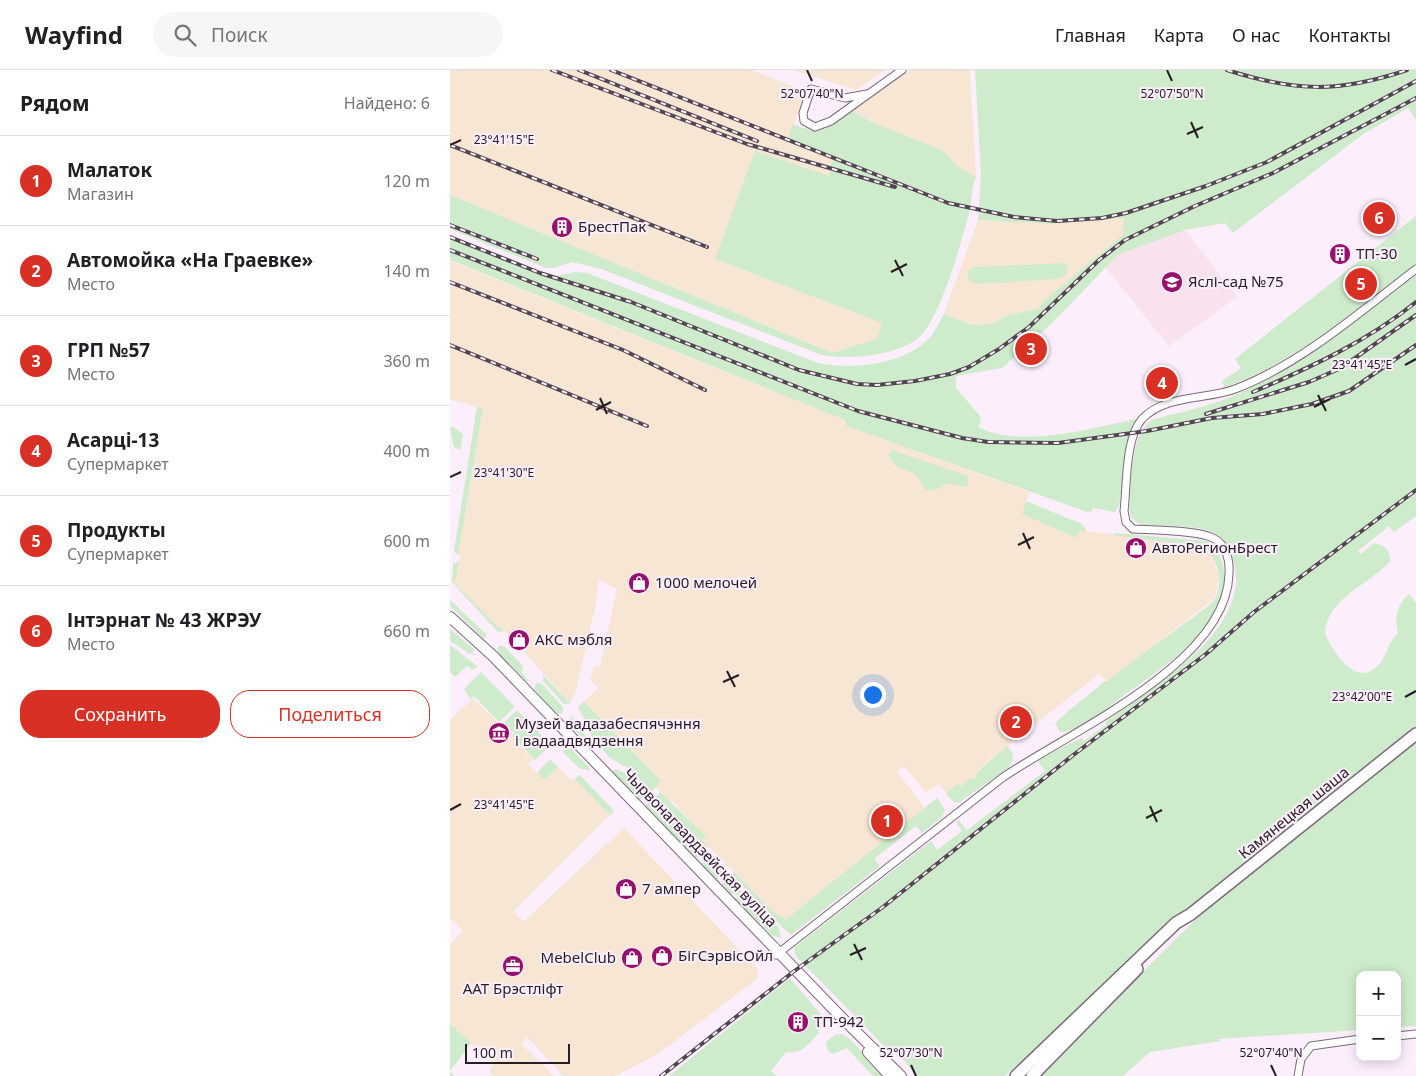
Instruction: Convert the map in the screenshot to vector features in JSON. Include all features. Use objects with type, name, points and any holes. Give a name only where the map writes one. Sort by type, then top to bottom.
[{"type":"main road","name":"Чырвонагвардзейская вуліца","points":[[450,617],[493,656],[778,953],[890,1076]]},
{"type":"main road","name":"Чырвонагвардзейская вуліца","points":[[450,624],[490,660],[901,1076]]},
{"type":"main road","name":"Камянецкая шаша","points":[[1016,1076],[1176,923],[1191,914],[1416,734]]},
{"type":"main road","name":"Камянецкая шаша","points":[[1032,1076],[1119,986],[1180,928],[1191,914]]},
{"type":"street","points":[[867,94],[852,98],[838,98],[812,89],[803,113],[804,121],[815,126],[826,124],[902,70]]},
{"type":"street","points":[[778,953],[1002,778],[1025,762],[1092,725],[1173,667],[1188,654],[1209,630],[1222,605],[1229,582],[1229,564],[1224,548],[1219,542],[1208,536],[1133,529],[1125,520],[1124,511],[1130,452],[1136,428],[1144,418],[1159,407],[1172,402],[1235,389],[1296,357],[1325,339],[1416,269]]},
{"type":"street","points":[[1401,1036],[1416,1034]]},
{"type":"street","points":[[1298,1076],[1301,1059],[1311,1046],[1356,1040]]},
{"type":"shaded area","points":[[450,70],[752,70],[806,92],[787,142],[832,159],[829,176],[715,259],[883,323],[878,339],[832,353],[450,195]]},
{"type":"shaded area","points":[[793,70],[885,70],[856,90]]},
{"type":"shaded area","points":[[902,70],[970,70],[976,177],[847,108]]},
{"type":"shaded area","points":[[1124,218],[1124,235],[1046,299],[1039,308],[1006,316],[992,324],[974,325],[944,314],[978,220],[1051,224]]},
{"type":"shaded area","name":"Яслі-сад №75","points":[[1185,230],[1237,297],[1169,346],[1106,268],[1118,255]]},
{"type":"shaded area","points":[[450,261],[845,420],[846,426],[1029,492],[1023,514],[1077,537],[1079,530],[1205,547],[1212,553],[1219,580],[1214,599],[1107,681],[1099,674],[992,758],[975,773],[977,776],[972,780],[970,779],[961,786],[959,783],[947,794],[939,784],[926,793],[904,766],[897,772],[925,808],[785,920],[770,909],[702,840],[705,836],[673,802],[668,800],[656,787],[653,789],[580,713],[578,707],[598,688],[590,680],[594,666],[600,667],[617,589],[599,580],[595,608],[575,694],[570,703],[503,629],[499,629],[455,584],[460,556],[458,555],[483,409],[450,399]]},
{"type":"shaded area","points":[[473,698],[505,730],[508,728],[513,733],[511,736],[533,759],[528,764],[545,780],[558,767],[571,780],[575,779],[610,815],[514,911],[523,922],[624,828],[758,970],[758,978],[658,1054],[615,1076],[563,1076],[527,1037],[521,1044],[554,1076],[494,1076],[489,1071],[493,1064],[450,1024],[450,944],[463,931],[450,918],[450,720]]},
{"type":"green space","points":[[975,70],[1416,70],[1416,120],[1408,108],[1362,135],[1233,233],[1225,223],[1185,230],[1118,255],[1050,325],[1002,368],[956,376],[956,388],[980,416],[981,421],[978,427],[995,433],[1035,437],[1056,435],[1136,419],[1130,430],[1119,506],[1115,512],[1093,508],[1090,513],[846,426],[845,420],[450,260],[450,237],[552,277],[575,272],[587,273],[818,363],[831,365],[874,364],[902,356],[915,350],[928,339],[944,314],[973,325],[992,324],[1006,316],[1039,308],[1046,299],[1123,235],[1124,218],[1051,224],[978,220],[981,174]]},
{"type":"green space","points":[[847,108],[874,123],[941,150],[947,154],[955,165],[976,177],[969,214],[949,280],[934,315],[918,338],[898,349],[885,353],[858,357],[822,355],[601,269],[572,262],[553,268],[546,268],[450,229],[450,195],[832,353],[877,339],[882,323],[715,259],[755,151],[829,176],[832,159],[787,142],[793,124],[815,130],[827,128],[846,116]]},
{"type":"green space","points":[[1416,216],[1416,264],[1301,349],[1251,377],[1224,387],[1222,381],[1241,368],[1235,359]]},
{"type":"green space","points":[[1064,263],[1068,267],[1066,274],[1056,279],[976,284],[968,280],[968,271],[975,267]]},
{"type":"green space","points":[[1416,275],[1416,516],[1394,532],[1389,526],[1358,551],[1361,554],[1374,543],[1378,544],[1384,546],[1388,551],[1390,561],[1341,600],[1333,610],[1325,633],[1340,659],[1347,666],[1363,673],[1372,671],[1383,659],[1392,640],[1398,633],[1396,622],[1399,607],[1409,594],[1416,603],[1416,727],[1180,914],[1005,1076],[916,1076],[902,1058],[886,1048],[797,957],[794,952],[795,947],[931,841],[937,850],[962,831],[956,822],[958,820],[967,830],[1045,771],[1037,760],[1081,738],[1084,741],[1106,725],[1105,722],[1147,693],[1193,656],[1213,634],[1228,612],[1235,588],[1234,563],[1225,542],[1214,533],[1206,530],[1139,524],[1131,517],[1129,507],[1135,447],[1145,427],[1152,420],[1210,405],[1228,398],[1278,373],[1326,342]]},
{"type":"green space","points":[[477,407],[483,408],[458,555],[454,551]]},
{"type":"green space","points":[[453,427],[463,434],[460,450],[454,447],[450,428]]},
{"type":"green space","points":[[892,450],[967,476],[968,485],[966,487],[948,483],[936,490],[926,490],[915,474],[896,466],[888,455]]},
{"type":"green space","points":[[1026,501],[1082,524],[1087,532],[1079,530],[1077,538],[1022,514]]},
{"type":"green space","points":[[1116,533],[1207,541],[1219,553],[1222,561],[1224,570],[1223,590],[1217,610],[1205,627],[1174,659],[1085,724],[1069,731],[1060,732],[1055,724],[1060,718],[1105,681],[1202,611],[1214,600],[1219,587],[1216,564],[1205,547],[1113,535]]},
{"type":"green space","points":[[459,561],[455,584],[499,628],[503,629],[503,632],[497,631],[452,582],[453,564]]},
{"type":"green space","points":[[450,600],[487,635],[484,639],[450,606]]},
{"type":"green space","points":[[450,629],[475,650],[470,654],[450,641]]},
{"type":"green space","points":[[450,645],[478,667],[472,669],[467,666],[455,677],[450,672]]},
{"type":"green space","points":[[500,645],[505,647],[523,666],[522,673],[529,681],[525,681],[499,654],[497,649]]},
{"type":"green space","points":[[481,672],[515,707],[499,722],[474,696],[470,699],[464,689]]},
{"type":"green space","points":[[543,675],[569,704],[564,704],[543,681]]},
{"type":"green space","points":[[536,683],[542,684],[563,707],[563,713],[555,713],[534,689]]},
{"type":"green space","points":[[584,702],[661,781],[651,792],[628,768],[610,758],[594,740],[583,722],[584,718],[578,707]]},
{"type":"green space","points":[[517,710],[551,745],[535,760],[512,736],[514,733],[504,723]]},
{"type":"green space","points":[[571,716],[583,729],[586,739],[570,728],[568,722]]},
{"type":"green space","points":[[1416,742],[1416,1026],[1401,1027],[1401,971],[1356,971],[1356,1030],[1217,1039],[1221,1041],[1150,1052],[1123,1076],[1042,1076],[1048,1066],[1204,911]]},
{"type":"green space","points":[[1007,746],[1013,753],[1012,762],[1008,768],[960,802],[955,803],[946,794],[958,783],[961,786],[971,778],[972,780],[977,776],[975,774]]},
{"type":"green space","points":[[565,747],[570,748],[590,768],[590,771],[579,768],[563,752]]},
{"type":"green space","points":[[550,759],[558,767],[545,780],[537,773]]},
{"type":"green space","points":[[616,769],[629,775],[648,794],[640,800],[613,774],[612,772]]},
{"type":"green space","points":[[580,775],[614,811],[610,815],[575,779]]},
{"type":"green space","points":[[660,792],[706,836],[702,840],[709,847],[706,849],[655,797]]},
{"type":"green space","points":[[937,798],[945,810],[942,817],[922,833],[916,826],[874,859],[880,866],[791,935],[732,875],[734,872],[770,909],[785,920]]},
{"type":"green space","points":[[652,799],[704,852],[696,859],[645,805]]},
{"type":"green space","points":[[708,857],[724,873],[717,880],[701,864]]},
{"type":"green space","points":[[728,878],[748,898],[729,893],[721,885]]},
{"type":"green space","points":[[733,897],[751,901],[779,928],[781,938],[771,935]]},
{"type":"green space","points":[[790,978],[820,1013],[821,1023],[817,1027],[819,1033],[805,1047],[801,1050],[786,1052],[771,1071],[777,1076],[669,1076]]},
{"type":"green space","points":[[450,1024],[471,1043],[450,1071]]},
{"type":"green space","points":[[842,1034],[849,1038],[885,1076],[873,1076],[847,1048],[833,1054],[828,1051],[826,1042],[835,1035]]},
{"type":"railway","points":[[552,70],[747,144],[895,187]]},
{"type":"railway","points":[[579,70],[757,141]]},
{"type":"railway","points":[[611,70],[948,203],[1014,217],[1057,221],[1102,218],[1126,213],[1206,186],[1267,162],[1416,81]]},
{"type":"railway","points":[[1227,70],[1275,83],[1317,87],[1360,83],[1407,70]]},
{"type":"railway","points":[[450,237],[540,273],[631,302],[799,370],[857,384],[877,385],[915,381],[950,374],[969,367],[999,349],[1029,327],[1099,260],[1125,240],[1195,206],[1273,173],[1416,98]]},
{"type":"railway","points":[[450,145],[707,247]]},
{"type":"railway","points":[[450,225],[537,259]]},
{"type":"railway","points":[[450,250],[858,411],[962,438],[988,442],[1058,443],[1147,431],[1212,418],[1263,414],[1312,404],[1349,391],[1416,345]]},
{"type":"railway","points":[[450,282],[623,350],[705,390]]},
{"type":"railway","points":[[1253,392],[1338,353],[1398,316],[1416,302]]},
{"type":"railway","points":[[1206,414],[1309,382],[1341,368],[1416,315]]},
{"type":"railway","points":[[450,345],[647,426]]},
{"type":"railway","points":[[661,1076],[793,972],[883,907],[1072,756],[1206,654],[1254,612],[1416,490]]},
{"type":"place","name":"Інтэрнат № 43 ЖРЭУ","points":[[1379,218]]},
{"type":"place","name":"БрестПак","points":[[562,227]]},
{"type":"place","name":"ТП-30","points":[[1340,254]]},
{"type":"place","name":"Яслі-сад №75","points":[[1172,282]]},
{"type":"place","name":"Продукты","points":[[1361,284]]},
{"type":"place","name":"ГРП №57","points":[[1031,349]]},
{"type":"place","name":"Асарці-13","points":[[1162,383]]},
{"type":"place","name":"АвтоРегионБрест","points":[[1136,548]]},
{"type":"place","name":"1000 мелочей","points":[[639,583]]},
{"type":"place","name":"АКС мэбля","points":[[519,640]]},
{"type":"place","name":"Автомойка «На Граевке»","points":[[1016,722]]},
{"type":"place","name":"Музей вадазабеспячэння і вадаадвядзення","points":[[499,733]]},
{"type":"place","name":"Малаток","points":[[887,821]]},
{"type":"place","name":"7 ампер","points":[[626,889]]},
{"type":"place","name":"БігСэрвісОйл","points":[[662,956]]},
{"type":"place","name":"MebelClub","points":[[632,958]]},
{"type":"place","name":"ААТ Брэстліфт","points":[[513,966]]},
{"type":"place","name":"ТП-942","points":[[798,1022]]}]
